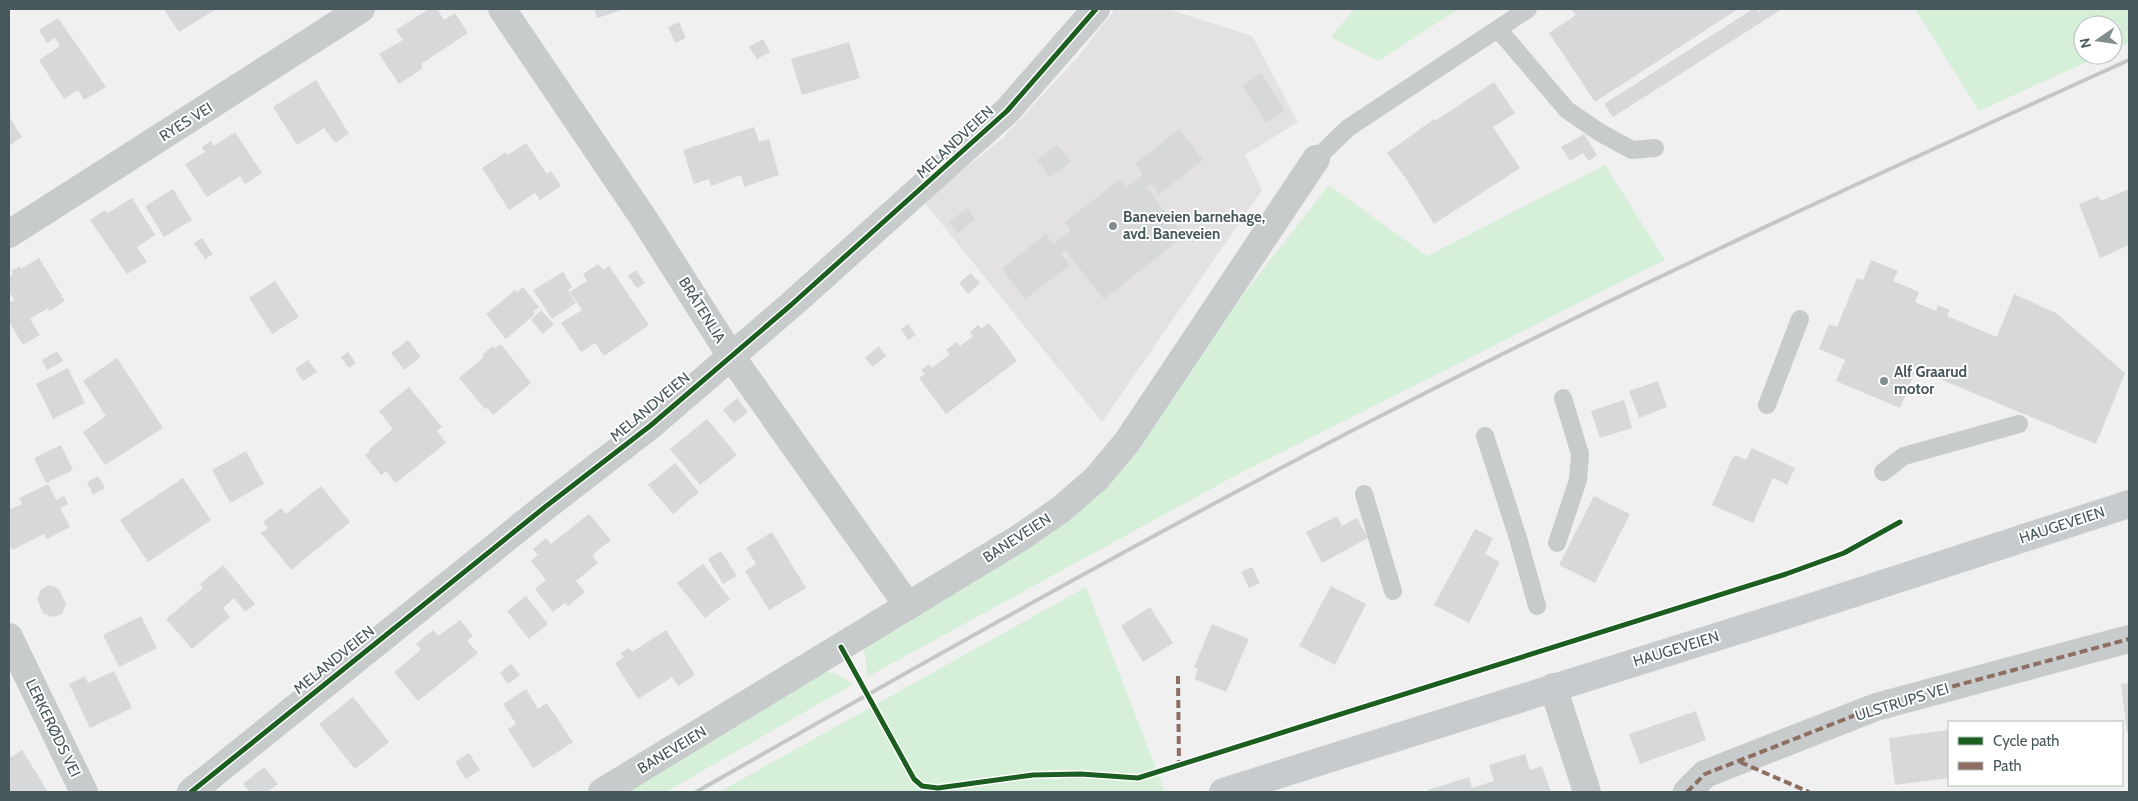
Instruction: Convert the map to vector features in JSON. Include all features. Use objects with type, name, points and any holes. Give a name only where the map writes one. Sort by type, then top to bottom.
[{"type":"main road","name":"HAUGEVEIEN","points":[[1223,792],[1800,611],[2129,504]]},
{"type":"street","name":"RYES VEI","points":[[9,234],[361,9]]},
{"type":"street","name":"BRÅTENLIA","points":[[502,9],[644,219],[731,356],[908,606]]},
{"type":"street","name":"MELANDVEIEN","points":[[191,792],[538,512],[650,426],[731,356],[923,188],[1007,111],[1096,9]]},
{"type":"street","name":"BANEVEIEN","points":[[602,792],[1021,537],[1060,510],[1096,479],[1127,442],[1316,159]]},
{"type":"street","name":"LERKERØDS VEI","points":[[9,636],[84,792]]},
{"type":"street","name":"ULSTRUPS VEI","points":[[1687,792],[1705,774],[1876,707],[2129,639]]},
{"type":"street","points":[[1554,687],[1587,792]]},
{"type":"lane","points":[[1316,159],[1348,128],[1528,9]]},
{"type":"lane","points":[[1498,29],[1567,110],[1599,132],[1632,150],[1655,148]]},
{"type":"lane","points":[[1767,405],[1800,318]]},
{"type":"lane","points":[[1557,543],[1578,480],[1580,454],[1563,398]]},
{"type":"lane","points":[[1882,472],[1904,456],[2019,424]]},
{"type":"lane","points":[[1485,436],[1518,538],[1537,606]]},
{"type":"lane","points":[[1364,494],[1393,591]]},
{"type":"shaded area","points":[[1115,9],[1167,9],[1252,36],[1298,122],[1245,155],[1262,190],[1102,422],[924,202],[1004,137],[1078,57]]},
{"type":"green space","points":[[1354,9],[1458,9],[1379,61],[1331,37]]},
{"type":"green space","points":[[1915,9],[2129,9],[2129,43],[2123,46],[2123,15],[2073,15],[2073,65],[2080,65],[1979,111]]},
{"type":"green space","points":[[1605,165],[1665,260],[1242,472],[867,677],[864,647],[971,568],[1127,442],[1329,185],[1427,256]]},
{"type":"green space","points":[[1086,587],[1165,792],[719,792]]},
{"type":"green space","points":[[825,671],[836,674],[853,684],[666,792],[602,792]]},
{"type":"building","points":[[164,9],[216,9],[179,32]]},
{"type":"building","points":[[429,9],[437,9],[444,20],[455,13],[468,33],[421,64],[423,68],[399,84],[379,54],[403,40],[396,30]]},
{"type":"building","points":[[594,9],[625,9],[597,18]]},
{"type":"building","points":[[1571,9],[1738,9],[1595,102],[1549,33],[1576,15]]},
{"type":"building","points":[[1753,9],[1757,9],[1759,12],[1764,9],[1782,9],[1613,117],[1604,104]]},
{"type":"building","points":[[58,18],[106,87],[84,100],[78,90],[64,99],[39,60],[60,46],[55,38],[47,43],[39,30]]},
{"type":"building","points":[[679,22],[686,38],[675,43],[668,27]]},
{"type":"building","points":[[763,39],[770,52],[757,59],[749,47]]},
{"type":"building","points":[[849,42],[860,78],[802,95],[791,59]]},
{"type":"building","points":[[1261,73],[1285,111],[1266,123],[1242,85]]},
{"type":"building","points":[[316,80],[349,134],[335,143],[324,128],[297,145],[273,107]]},
{"type":"building","points":[[1494,82],[1515,113],[1493,127],[1520,168],[1434,224],[1407,180],[1387,153],[1434,119],[1435,121]]},
{"type":"building","points":[[9,116],[22,137],[9,146]]},
{"type":"building","points":[[754,127],[759,142],[769,139],[779,175],[744,187],[741,175],[711,186],[709,179],[694,184],[683,150]]},
{"type":"building","points":[[1179,129],[1203,160],[1159,194],[1150,183],[1146,187],[1184,236],[1104,299],[1065,250],[1061,253],[1070,265],[1025,299],[1002,269],[1046,234],[1053,244],[1071,230],[1065,222],[1119,180],[1127,187],[1143,174],[1135,164]]},
{"type":"building","points":[[235,132],[262,173],[245,184],[240,176],[207,197],[185,164],[205,152],[202,147],[211,141],[214,146]]},
{"type":"building","points":[[1584,134],[1597,155],[1589,161],[1583,153],[1570,161],[1561,147]]},
{"type":"building","points":[[526,143],[547,174],[551,171],[561,186],[540,200],[535,193],[509,210],[482,168],[506,152],[508,155]]},
{"type":"building","points":[[1057,145],[1071,162],[1050,177],[1037,160]]},
{"type":"building","points":[[173,189],[192,220],[164,237],[145,206]]},
{"type":"building","points":[[2129,189],[2129,245],[2100,258],[2079,204],[2098,196],[2101,201]]},
{"type":"building","points":[[132,198],[155,235],[137,247],[147,262],[127,274],[90,220],[105,210],[108,213]]},
{"type":"building","points":[[967,208],[975,219],[958,233],[949,222]]},
{"type":"building","points":[[202,238],[213,254],[205,259],[194,243]]},
{"type":"building","points":[[39,258],[65,301],[49,311],[48,308],[30,319],[40,335],[23,345],[9,322],[9,303],[14,300],[9,291],[9,277],[13,274],[11,271],[20,266],[21,269]]},
{"type":"building","points":[[1871,260],[1898,271],[1893,281],[1919,292],[1915,302],[1936,311],[1938,305],[1950,310],[1947,316],[1997,337],[2014,294],[2056,313],[2125,373],[2096,444],[1916,369],[1900,408],[1836,381],[1845,360],[1819,349],[1829,324],[1837,327],[1857,278],[1863,280]]},
{"type":"building","points":[[598,264],[603,270],[609,266],[649,325],[604,356],[595,343],[581,352],[561,323],[582,310],[570,292],[587,281],[583,274]]},
{"type":"building","points":[[636,270],[645,283],[637,288],[628,276]]},
{"type":"building","points":[[563,272],[572,287],[568,290],[576,303],[552,319],[533,290]]},
{"type":"building","points":[[971,273],[980,283],[968,294],[959,283]]},
{"type":"building","points":[[275,281],[299,317],[272,334],[249,298]]},
{"type":"building","points":[[523,287],[539,307],[533,312],[535,314],[506,339],[486,314],[515,290],[517,292]]},
{"type":"building","points":[[541,310],[554,324],[543,334],[531,320]]},
{"type":"building","points":[[989,323],[1017,361],[946,414],[919,378],[925,374],[921,370],[929,364],[932,368],[950,354],[946,350],[957,342],[960,346],[973,336],[970,332],[978,325],[981,329]]},
{"type":"building","points":[[908,324],[916,335],[908,340],[901,329]]},
{"type":"building","points":[[408,340],[421,357],[404,370],[391,353]]},
{"type":"building","points":[[501,344],[531,383],[493,415],[487,408],[485,409],[459,378],[484,357],[482,355],[493,346],[495,348]]},
{"type":"building","points":[[879,346],[886,356],[873,367],[865,358]]},
{"type":"building","points":[[57,351],[63,361],[47,370],[42,360]]},
{"type":"building","points":[[348,352],[356,363],[349,368],[341,357]]},
{"type":"building","points":[[117,358],[163,428],[105,465],[83,432],[106,416],[83,381]]},
{"type":"building","points":[[308,360],[317,372],[303,381],[295,369]]},
{"type":"building","points":[[68,368],[85,403],[53,419],[36,384]]},
{"type":"building","points":[[1658,381],[1667,407],[1639,418],[1629,391]]},
{"type":"building","points":[[409,387],[442,427],[437,431],[446,443],[396,483],[386,471],[381,475],[365,455],[370,451],[369,449],[393,429],[379,411]]},
{"type":"building","points":[[737,398],[748,412],[734,423],[723,410]]},
{"type":"building","points":[[1624,400],[1632,428],[1600,438],[1591,411]]},
{"type":"building","points":[[707,419],[737,455],[700,485],[670,449]]},
{"type":"building","points":[[61,445],[73,470],[46,483],[34,458]]},
{"type":"building","points":[[1752,448],[1795,468],[1787,485],[1773,478],[1753,523],[1712,505],[1732,459],[1735,455],[1746,460]]},
{"type":"building","points":[[246,451],[264,484],[230,503],[212,470]]},
{"type":"building","points":[[675,463],[699,492],[673,514],[648,485]]},
{"type":"building","points":[[98,476],[105,488],[93,495],[87,482]]},
{"type":"building","points":[[183,478],[211,520],[148,562],[120,520]]},
{"type":"building","points":[[48,484],[56,500],[64,496],[68,504],[60,508],[70,527],[47,539],[44,534],[12,550],[9,544],[9,510],[22,504],[19,498]]},
{"type":"building","points":[[321,486],[350,522],[291,570],[261,533],[268,528],[263,522],[281,508],[286,514]]},
{"type":"building","points":[[1594,496],[1630,514],[1595,583],[1559,565]]},
{"type":"building","points":[[589,514],[611,540],[592,555],[598,563],[576,581],[585,592],[568,606],[565,603],[553,612],[535,589],[546,580],[531,561],[538,555],[533,549],[546,538],[551,544]]},
{"type":"building","points":[[1337,516],[1342,526],[1357,518],[1368,538],[1322,563],[1306,532]]},
{"type":"building","points":[[1475,529],[1493,538],[1485,554],[1500,562],[1469,623],[1434,605]]},
{"type":"building","points":[[772,532],[806,588],[769,610],[745,571],[756,564],[746,548]]},
{"type":"building","points":[[721,551],[737,576],[723,584],[708,559]]},
{"type":"building","points":[[703,564],[730,599],[705,618],[677,583]]},
{"type":"building","points":[[223,565],[255,604],[245,612],[234,598],[223,608],[230,617],[192,649],[166,619],[203,588],[200,584]]},
{"type":"building","points":[[1252,567],[1260,583],[1249,588],[1241,572]]},
{"type":"building","points":[[50,585],[59,589],[66,604],[62,614],[53,617],[43,613],[37,599],[41,589]]},
{"type":"building","points":[[1331,586],[1366,604],[1335,665],[1299,646]]},
{"type":"building","points":[[526,596],[548,624],[529,639],[507,611]]},
{"type":"building","points":[[1150,607],[1173,643],[1143,662],[1121,626]]},
{"type":"building","points":[[141,616],[157,648],[119,667],[103,635]]},
{"type":"building","points":[[460,620],[473,636],[467,641],[478,653],[418,701],[394,672],[421,650],[416,644],[433,630],[438,636]]},
{"type":"building","points":[[1212,624],[1249,639],[1226,692],[1194,679],[1198,669],[1194,667]]},
{"type":"building","points":[[666,630],[695,675],[678,686],[672,677],[638,699],[615,663],[624,657],[621,653],[629,648],[632,652]]},
{"type":"building","points":[[511,664],[520,675],[508,684],[500,673]]},
{"type":"building","points":[[114,671],[132,708],[90,728],[69,684],[85,676],[88,683]]},
{"type":"building","points":[[2129,683],[2129,732],[2127,732],[2121,684]]},
{"type":"building","points":[[526,689],[538,709],[547,703],[573,742],[533,768],[508,729],[516,724],[503,704]]},
{"type":"building","points":[[353,697],[389,742],[355,769],[319,724]]},
{"type":"building","points":[[1696,711],[1706,740],[1640,764],[1629,734]]},
{"type":"building","points":[[1948,730],[1948,778],[1895,785],[1889,738]]},
{"type":"building","points":[[22,750],[48,792],[9,792],[9,758]]},
{"type":"building","points":[[469,753],[480,770],[466,779],[455,762]]},
{"type":"building","points":[[1525,754],[1530,770],[1542,766],[1551,792],[1428,792],[1428,790],[1469,777],[1472,788],[1494,781],[1489,765]]},
{"type":"building","points":[[264,767],[278,784],[267,792],[250,792],[243,784]]},
{"type":"railway","points":[[696,792],[957,644],[1132,548],[1309,453],[1488,361],[1670,272],[1853,186],[2129,60]]},
{"type":"marked path","points":[[1687,792],[1705,774],[1876,707],[2129,639]]},
{"type":"marked path","points":[[1178,676],[1179,765]]},
{"type":"marked path","points":[[1740,762],[1809,792]]},
{"type":"cycle path","points":[[191,792],[545,507],[650,426],[791,305],[1007,111],[1096,9]]},
{"type":"cycle path","points":[[841,647],[914,779],[922,786],[938,788],[1033,775],[1081,774],[1138,778],[1786,574],[1844,553],[1900,522]]},
{"type":"place","name":"Baneveien barnehage, avd. Baneveien","points":[[1113,226]]},
{"type":"place","name":"Alf Graarud motor","points":[[1884,381]]}]
